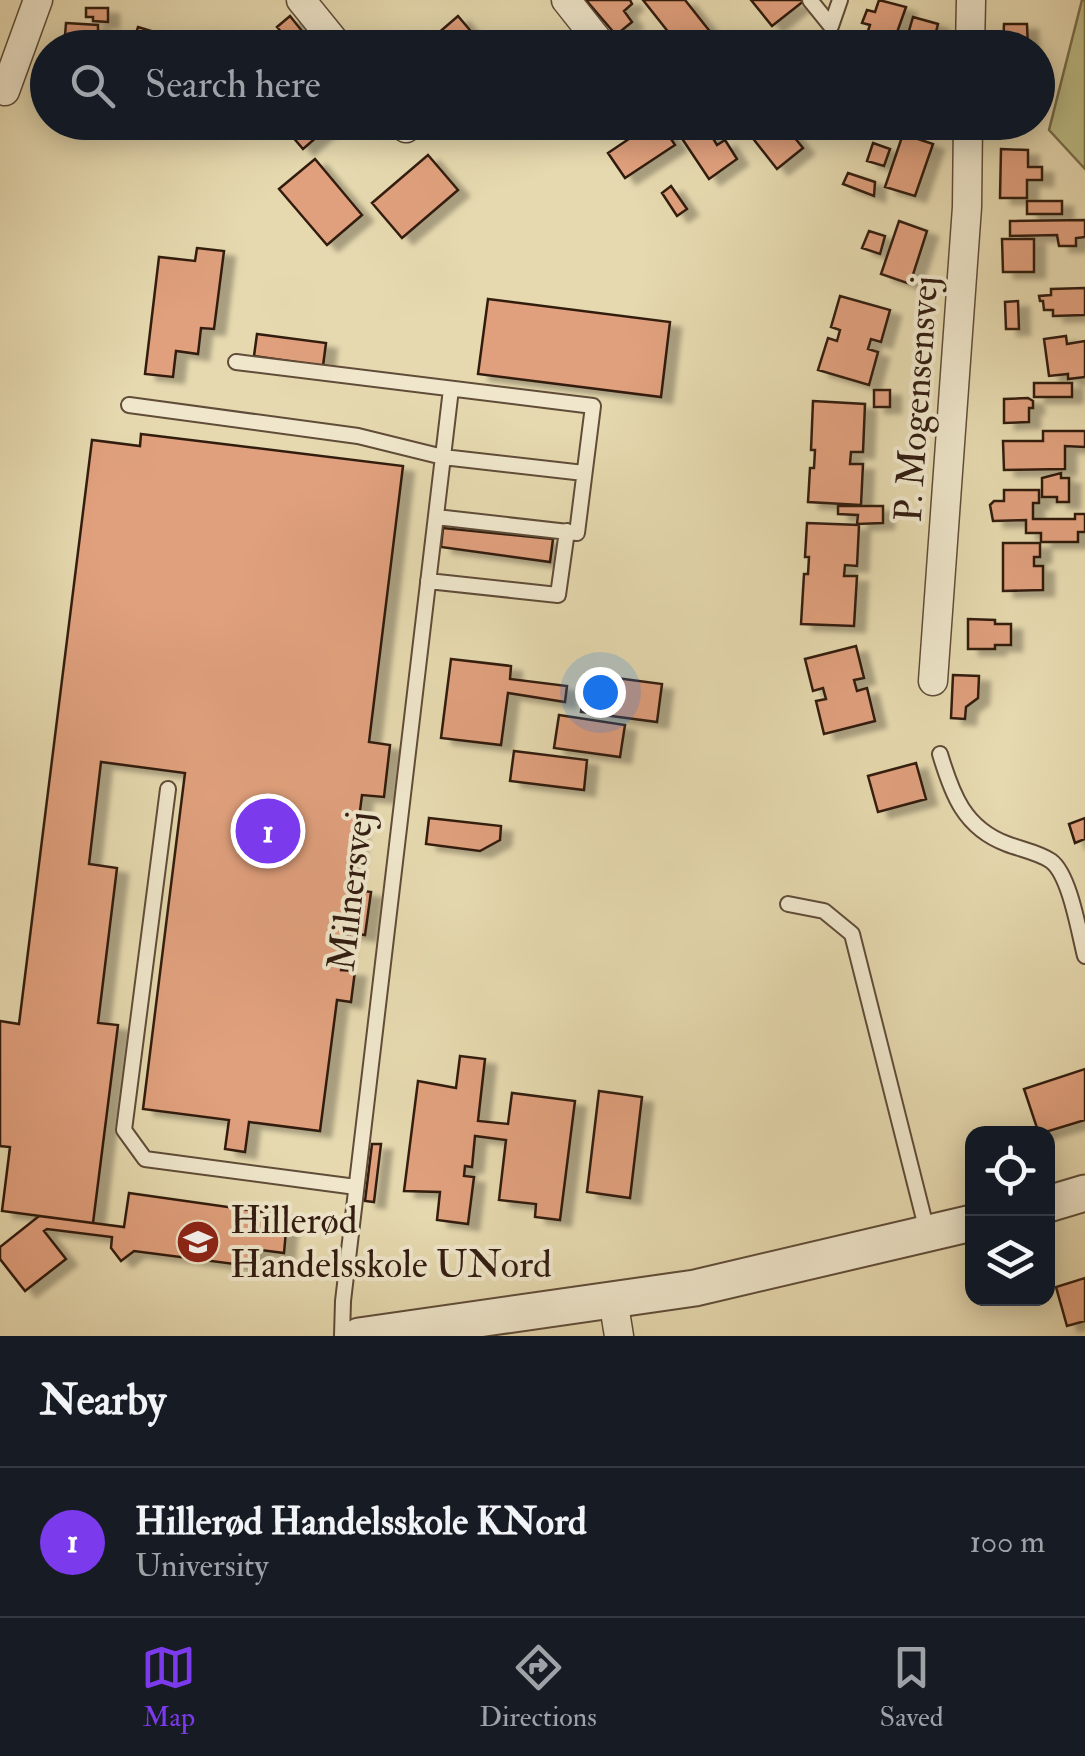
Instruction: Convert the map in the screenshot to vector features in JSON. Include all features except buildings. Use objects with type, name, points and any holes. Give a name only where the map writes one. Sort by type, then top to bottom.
[{"type":"street","points":[[5,92],[38,0]]},
{"type":"street","points":[[301,0],[325,30]]},
{"type":"street","points":[[566,0],[590,30]]},
{"type":"street","points":[[970,30],[971,0]]},
{"type":"street","name":"P. Mogensensvej","points":[[934,681],[967,207],[968,140]]},
{"type":"street","points":[[1055,1202],[1085,1193]]},
{"type":"street","points":[[358,1336],[696,1288],[965,1225]]},
{"type":"street","points":[[613,1299],[619,1336]]},
{"type":"lane","points":[[810,0],[831,26],[840,0]]},
{"type":"lane","points":[[236,362],[593,406],[577,532],[436,516]]},
{"type":"lane","name":"Milnersvej","points":[[342,1336],[356,1187],[451,389]]},
{"type":"lane","points":[[130,405],[358,436],[443,456],[584,474]]},
{"type":"lane","points":[[428,581],[558,596],[566,532]]},
{"type":"lane","points":[[940,754],[962,812],[1000,841],[1051,861],[1064,877],[1085,956]]},
{"type":"lane","points":[[168,789],[124,1130],[145,1159],[356,1187]]},
{"type":"lane","points":[[788,904],[824,910],[852,934],[928,1234]]},
{"type":"green space","points":[[1085,0],[1085,169],[1055,136],[1055,106]]},
{"type":"place","name":"Hillerød Handelsskole KNord","points":[[268,831]]},
{"type":"place","name":"Hillerød Handelsskole UNord","points":[[198,1242]]}]
